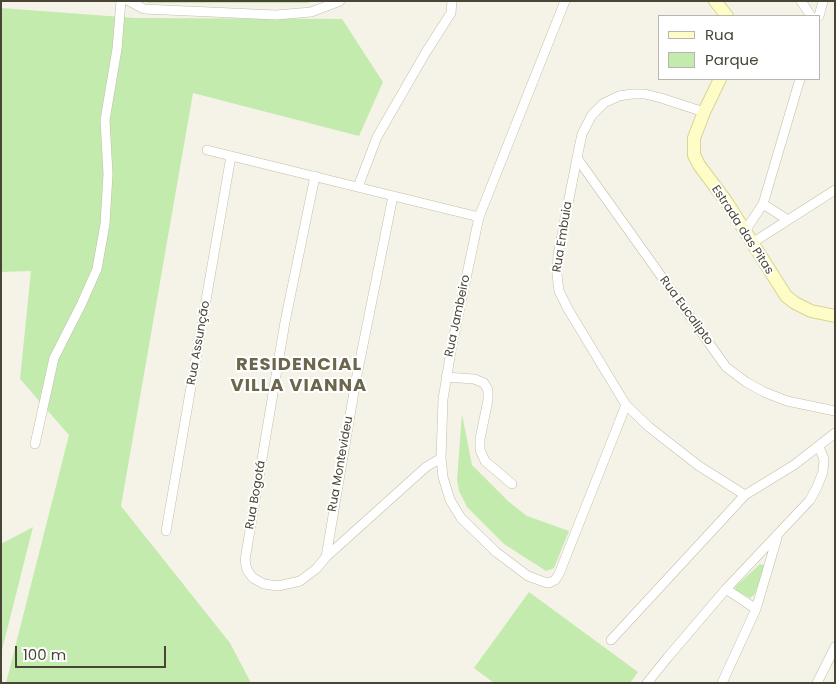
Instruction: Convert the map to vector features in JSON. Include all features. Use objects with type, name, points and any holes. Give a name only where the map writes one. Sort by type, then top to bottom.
[{"type":"main road","points":[[715,1],[726,15]]},
{"type":"main road","name":"Estrada das Pitas","points":[[720,80],[694,138],[694,154],[699,165],[745,230],[786,296],[811,311],[835,316]]},
{"type":"street","points":[[34,444],[54,358],[97,269],[105,224],[108,174],[105,120],[117,49],[121,1]]},
{"type":"street","points":[[129,1],[144,9],[276,15],[311,12],[340,1]]},
{"type":"street","points":[[358,187],[377,137],[451,13],[452,1]]},
{"type":"street","name":"Rua Jambeiro","points":[[565,1],[479,217],[446,377],[443,399],[441,458],[443,478],[450,500],[461,518],[477,536],[510,564],[538,581],[549,583],[555,580],[626,404]]},
{"type":"street","points":[[801,1],[810,15]]},
{"type":"street","points":[[819,15],[823,1]]},
{"type":"street","points":[[745,230],[762,204],[800,80]]},
{"type":"street","name":"Rua Embuia","points":[[704,112],[646,94],[632,94],[619,96],[604,103],[592,115],[582,134],[558,255],[557,275],[559,291],[626,404],[649,427],[699,466],[746,495]]},
{"type":"street","points":[[208,150],[479,217]]},
{"type":"street","name":"Rua Assunção","points":[[166,531],[232,156]]},
{"type":"street","name":"Rua Eucalipto","points":[[577,158],[726,367],[746,382],[764,392],[787,401],[835,411]]},
{"type":"street","name":"Rua Bogotá","points":[[315,176],[285,322],[245,560],[247,570],[253,578],[264,584],[278,586],[300,581],[316,569],[326,556],[426,467],[441,458]]},
{"type":"street","points":[[752,243],[835,190]]},
{"type":"street","name":"Rua Montevideu","points":[[326,556],[356,380],[393,196]]},
{"type":"street","points":[[762,204],[788,220]]},
{"type":"street","points":[[446,377],[474,379],[484,383],[488,390],[488,400],[480,438],[480,450],[485,461],[512,484]]},
{"type":"street","points":[[611,640],[746,495],[794,465],[834,435]]},
{"type":"street","points":[[648,683],[668,656],[726,589],[810,500],[823,472],[824,459],[819,447]]},
{"type":"street","points":[[722,683],[756,609],[779,534]]},
{"type":"street","points":[[726,589],[756,609]]},
{"type":"street","points":[[817,683],[835,647]]},
{"type":"green space","points":[[147,1],[312,1],[308,3],[147,3]]},
{"type":"green space","points":[[1,8],[135,18],[342,19],[383,82],[359,136],[193,93],[121,506],[230,643],[251,683],[6,683],[69,435],[20,379],[31,271],[1,272]]},
{"type":"green space","points":[[462,414],[472,465],[509,502],[527,516],[569,531],[554,568],[546,571],[504,544],[467,507],[459,491],[457,480]]},
{"type":"green space","points":[[33,527],[1,654],[1,544]]},
{"type":"green space","points":[[760,564],[764,565],[765,568],[754,595],[750,598],[736,590],[735,587]]},
{"type":"green space","points":[[529,592],[638,672],[630,683],[494,683],[474,668]]},
{"type":"district","name":"RESIDENCIAL VILLA VIANNA","points":[[299,375]]}]
